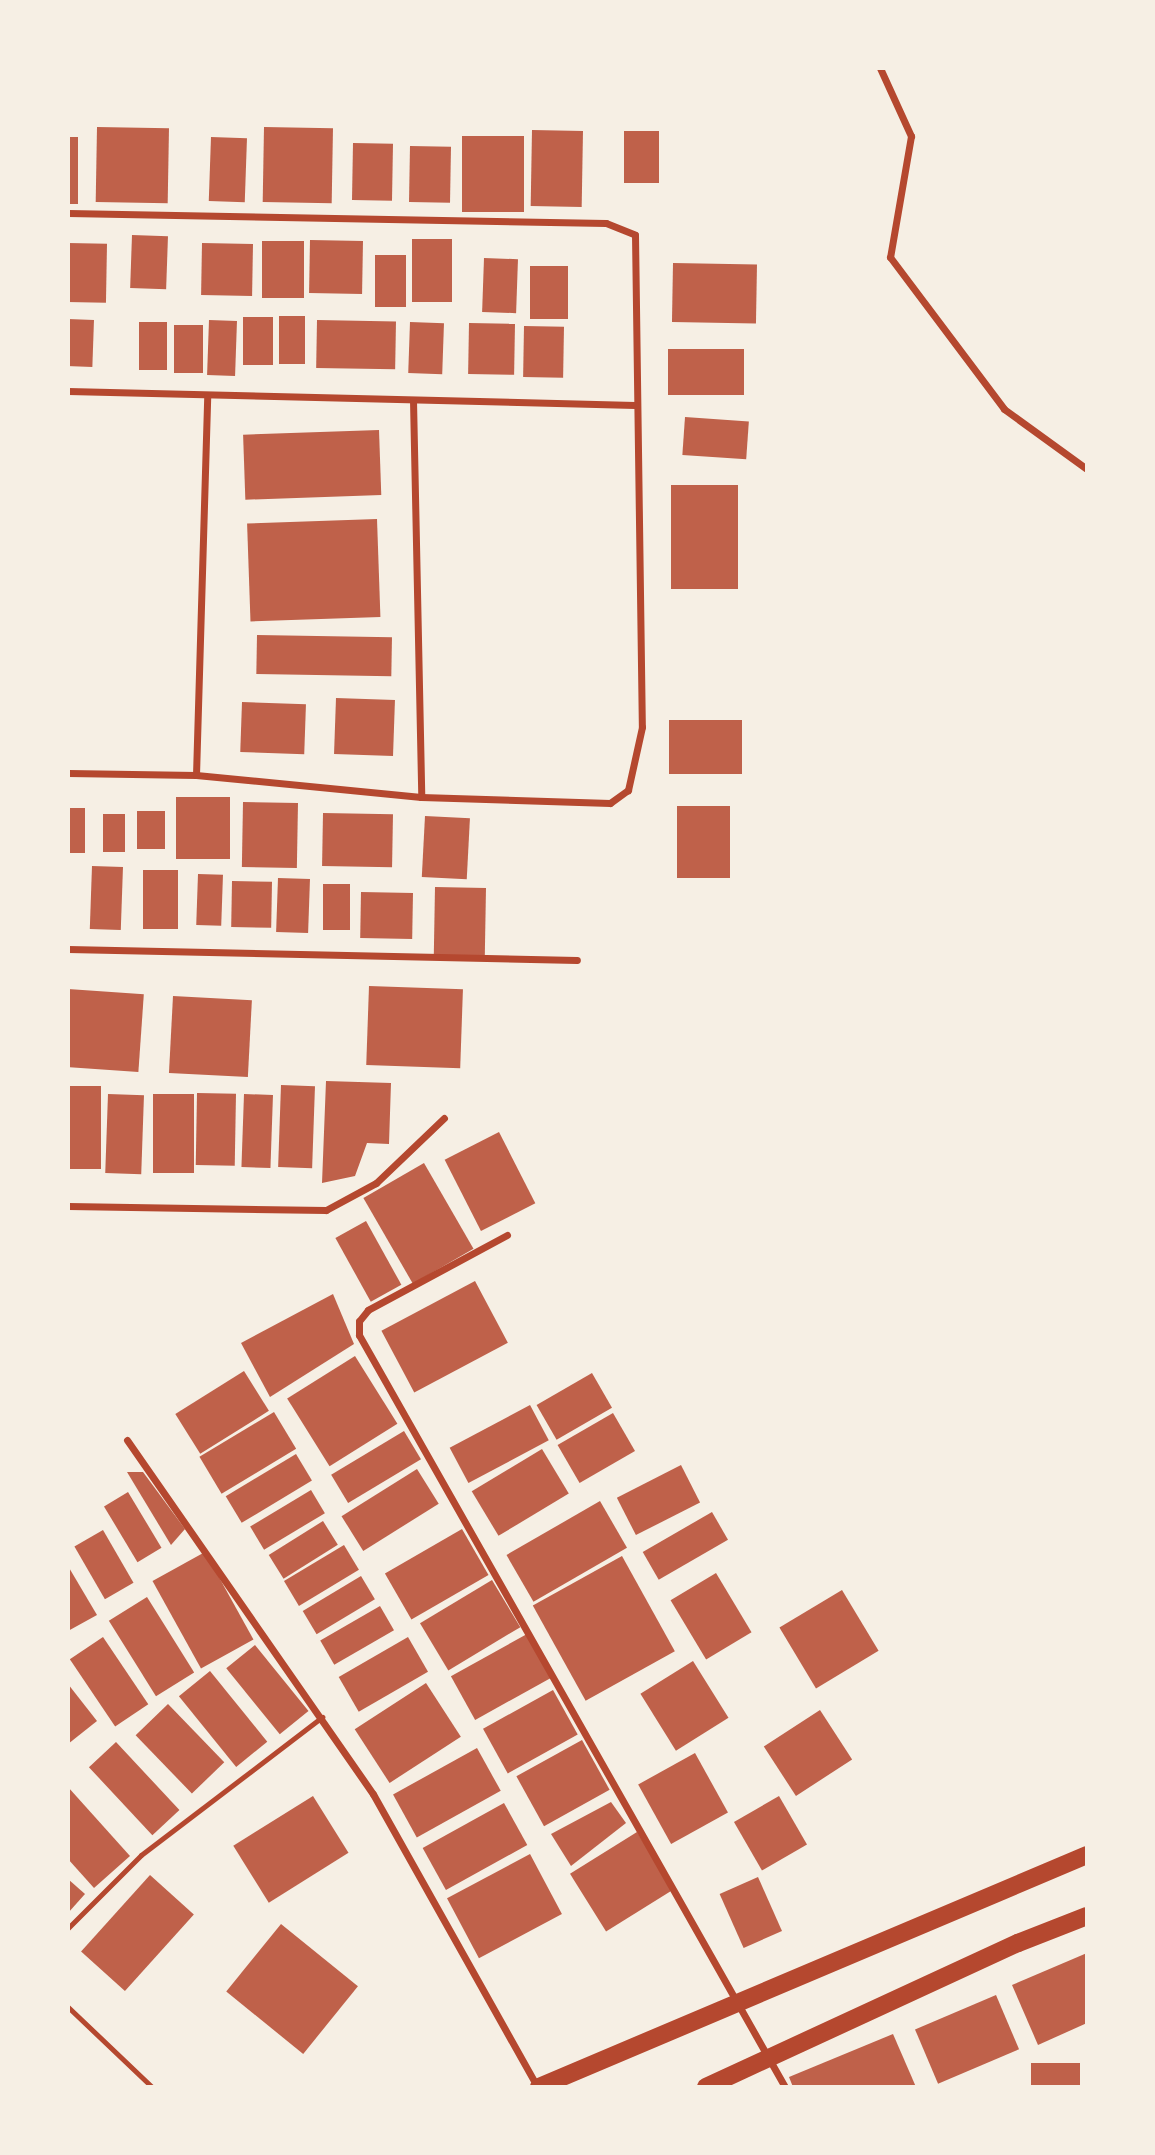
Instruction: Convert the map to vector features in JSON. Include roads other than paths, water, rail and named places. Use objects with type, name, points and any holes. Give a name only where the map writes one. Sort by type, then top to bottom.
[{"type":"main road","points":[[538,2087],[1087,1854]]},
{"type":"main road","points":[[706,2087],[772,2059],[1018,1943],[1087,1916]]},
{"type":"street","points":[[880,68],[911,136],[890,257],[1004,409],[1087,469]]},
{"type":"street","points":[[68,213],[621,226],[635,235],[635,405],[642,727],[628,790],[610,803],[421,797],[196,775],[68,773]]},
{"type":"street","points":[[68,391],[635,405]]},
{"type":"street","points":[[196,775],[207,395]]},
{"type":"street","points":[[414,400],[421,797]]},
{"type":"street","points":[[68,949],[577,960]]},
{"type":"street","points":[[68,1206],[326,1210],[376,1183],[444,1118]]},
{"type":"street","points":[[507,1235],[368,1310],[359,1321],[359,1335],[772,2059],[785,2087]]},
{"type":"street","points":[[127,1440],[373,1794],[538,2087]]},
{"type":"lane","points":[[68,1928],[141,1855],[322,1717]]},
{"type":"lane","points":[[68,2007],[152,2087]]}]
